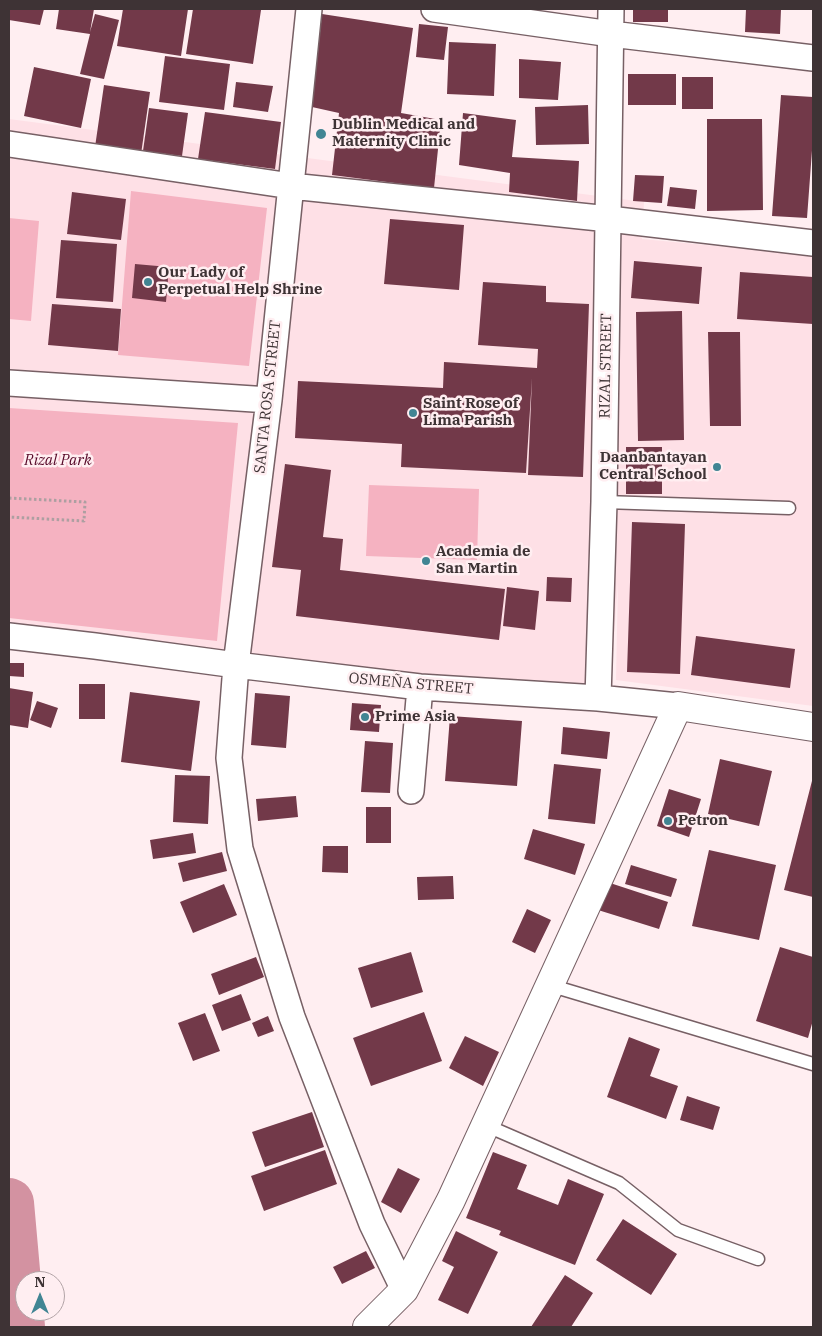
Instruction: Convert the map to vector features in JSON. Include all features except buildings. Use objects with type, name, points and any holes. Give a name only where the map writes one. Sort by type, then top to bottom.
[{"type":"main road","points":[[378,1320],[404,1290],[451,1200],[678,706]]},
{"type":"main road","name":"OSMEÑA STREET","points":[[678,706],[813,727]]},
{"type":"street","name":"SANTA ROSA STREET","points":[[309,9],[269,400],[236,665],[229,758],[240,849],[292,1017],[372,1224],[404,1290]]},
{"type":"street","points":[[434,9],[611,34],[813,58]]},
{"type":"street","name":"RIZAL STREET","points":[[598,698],[604,502],[611,9]]},
{"type":"street","points":[[9,144],[291,186],[608,219],[813,243]]},
{"type":"street","points":[[9,383],[269,400]]},
{"type":"street","name":"OSMEÑA STREET","points":[[9,636],[420,687],[598,698],[678,706]]},
{"type":"street","points":[[411,791],[420,687]]},
{"type":"lane","points":[[604,502],[789,508]]},
{"type":"lane","points":[[549,985],[813,1064]]},
{"type":"lane","points":[[485,1125],[619,1183],[678,1230],[758,1259]]},
{"type":"path","points":[[9,498],[85,502],[84,521],[9,518]]},
{"type":"shaded area","points":[[9,119],[644,202],[642,239],[813,255],[813,706],[616,680],[618,582],[609,708],[9,640]]},
{"type":"green space","points":[[131,191],[267,208],[249,366],[118,355]]},
{"type":"green space","points":[[9,218],[39,221],[31,321],[9,319]]},
{"type":"green space","name":"Rizal Park","points":[[9,408],[238,423],[217,641],[9,618]]},
{"type":"green space","points":[[369,485],[479,489],[477,560],[366,556]]},
{"type":"waterway","points":[[9,1203],[20,1327]]},
{"type":"place","name":"Dublin Medical and Maternity Clinic","points":[[321,134]]},
{"type":"place","name":"Our Lady of Perpetual Help Shrine","points":[[148,282]]},
{"type":"place","name":"Saint Rose of Lima Parish","points":[[413,413]]},
{"type":"place","name":"Daanbantayan Central School","points":[[717,467]]},
{"type":"place","name":"Academia de San Martin","points":[[426,561]]},
{"type":"place","name":"Prime Asia","points":[[365,717]]},
{"type":"place","name":"Petron","points":[[668,821]]}]
